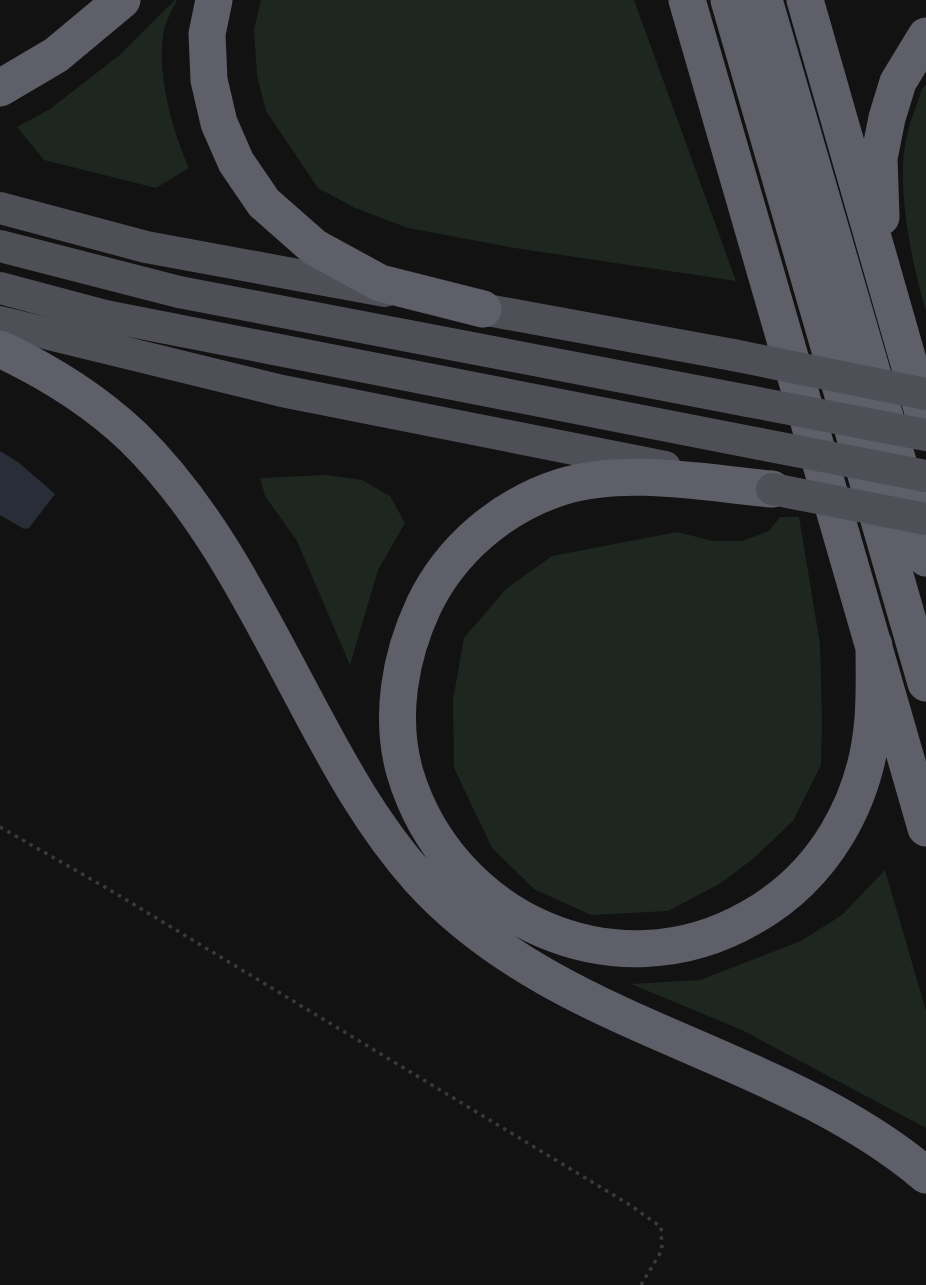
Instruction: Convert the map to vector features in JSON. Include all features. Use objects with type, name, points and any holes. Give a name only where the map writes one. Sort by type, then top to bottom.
[{"type":"highway","points":[[0,88],[56,55],[122,0]]},
{"type":"highway","points":[[214,0],[207,34],[209,80],[216,112],[236,162],[264,203],[314,247],[380,283],[483,309]]},
{"type":"highway","points":[[677,0],[707,72]]},
{"type":"highway","points":[[687,0],[926,828]]},
{"type":"highway","points":[[729,0],[926,682]]},
{"type":"highway","points":[[764,0],[926,558]]},
{"type":"highway","points":[[805,0],[926,423]]},
{"type":"highway","points":[[883,274],[879,158],[898,82],[926,36]]},
{"type":"highway","points":[[0,348],[67,385],[100,409],[134,438],[189,503],[248,596],[341,767],[367,809],[393,846],[446,905],[519,962],[691,1047],[810,1099],[875,1137],[926,1175]]},
{"type":"highway","points":[[772,489],[626,476],[600,480],[562,487],[533,499],[499,518],[471,539],[431,591],[405,653],[399,683],[400,740],[404,771],[416,801],[445,853],[480,890],[515,917],[580,943],[622,949],[658,949],[699,942],[735,927],[769,908],[798,883],[821,860],[837,835],[864,772],[873,719],[874,645]]},
{"type":"main road","points":[[0,208],[146,247],[733,355],[926,394]]},
{"type":"main road","points":[[0,246],[179,292],[926,435]]},
{"type":"main road","points":[[0,288],[105,316],[926,476]]},
{"type":"main road","points":[[0,322],[282,391],[926,519]]},
{"type":"path","points":[[0,827],[110,890],[631,1205],[661,1227],[662,1250],[640,1285]]},
{"type":"shaded area","points":[[175,0],[164,30],[162,64],[167,100],[189,168],[156,188],[44,160],[17,127],[50,109],[121,54]]},
{"type":"shaded area","points":[[261,0],[634,0],[736,281],[515,248],[408,228],[355,208],[318,188],[266,111],[257,76],[254,29]]},
{"type":"shaded area","points":[[926,84],[926,310],[907,226],[903,158],[907,134]]},
{"type":"shaded area","points":[[0,451],[18,462],[55,494],[29,528],[24,529],[0,515]]},
{"type":"shaded area","points":[[327,475],[362,480],[390,496],[405,523],[378,570],[350,665],[297,541],[265,496],[260,478]]},
{"type":"shaded area","points":[[780,517],[799,517],[820,644],[821,765],[793,821],[754,858],[721,883],[668,911],[591,915],[534,889],[492,848],[454,768],[453,700],[464,638],[506,589],[552,556],[677,532],[713,541],[742,541],[769,531]]},
{"type":"shaded area","points":[[885,870],[926,1011],[926,1128],[742,1030],[631,984],[700,980],[801,941],[842,915]]}]
